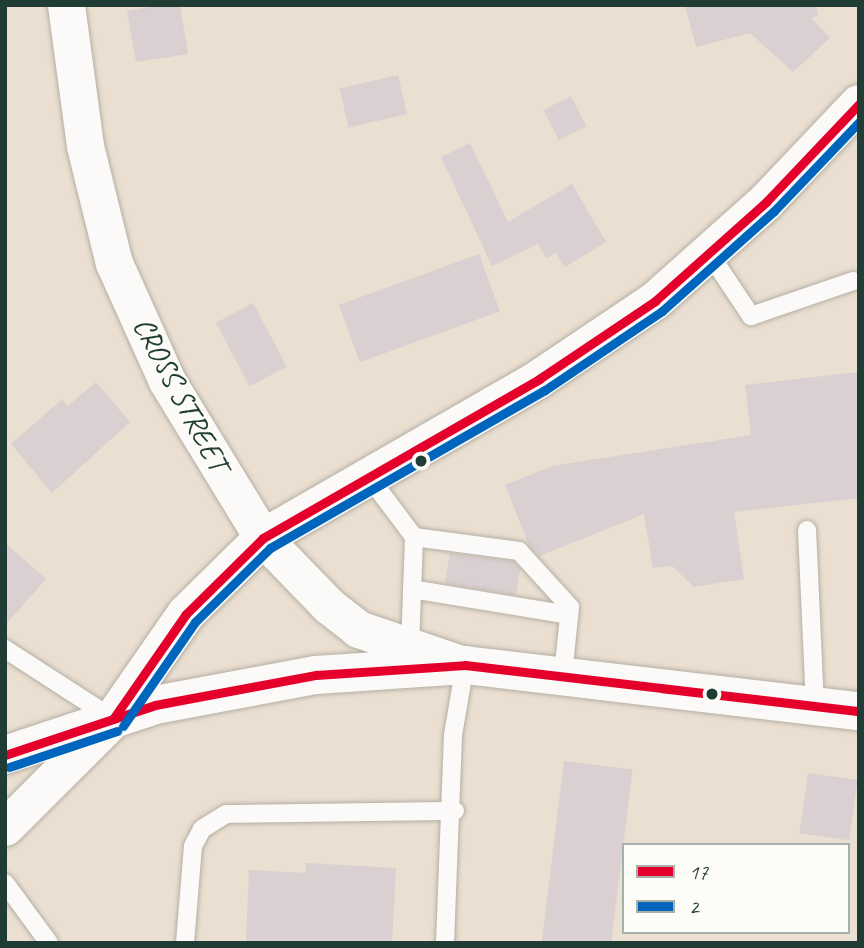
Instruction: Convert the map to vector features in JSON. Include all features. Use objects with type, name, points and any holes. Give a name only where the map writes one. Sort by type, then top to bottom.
[{"type":"street","name":"CROSS STREET","points":[[66,5],[85,146],[114,263],[167,381],[262,538],[358,629],[465,665]]},
{"type":"street","points":[[5,827],[113,719],[186,614],[262,538],[538,379],[656,300],[709,253],[859,104]]},
{"type":"street","points":[[5,755],[113,719],[316,675],[465,665],[859,711]]},
{"type":"lane","points":[[709,253],[751,316],[853,281]]},
{"type":"lane","points":[[369,477],[414,537],[410,646]]},
{"type":"lane","points":[[807,530],[815,704]]},
{"type":"lane","points":[[414,537],[519,551],[570,607],[563,675]]},
{"type":"lane","points":[[412,589],[569,615]]},
{"type":"lane","points":[[5,649],[113,719]]},
{"type":"lane","points":[[445,943],[454,810],[453,735],[465,665]]},
{"type":"lane","points":[[185,943],[192,846],[202,829],[226,814],[454,810]]},
{"type":"lane","points":[[5,883],[49,943]]},
{"type":"building","points":[[180,5],[188,54],[136,62],[127,11]]},
{"type":"building","points":[[685,5],[816,5],[818,16],[811,18],[830,38],[793,72],[750,33],[696,47]]},
{"type":"building","points":[[398,75],[407,114],[349,127],[340,88]]},
{"type":"building","points":[[571,96],[586,126],[559,140],[543,110]]},
{"type":"building","points":[[470,143],[508,222],[572,184],[606,242],[565,267],[556,253],[546,258],[538,244],[492,266],[441,157]]},
{"type":"building","points":[[479,254],[500,311],[360,362],[339,305]]},
{"type":"building","points":[[253,303],[287,367],[250,386],[216,323]]},
{"type":"building","points":[[859,372],[859,498],[734,512],[744,579],[694,587],[672,566],[653,568],[644,514],[539,556],[529,545],[505,485],[552,466],[751,435],[745,385]]},
{"type":"building","points":[[96,382],[130,422],[52,493],[11,444],[62,399],[68,406]]},
{"type":"building","points":[[5,543],[46,579],[5,625]]},
{"type":"building","points":[[450,553],[513,562],[520,569],[516,595],[445,583]]},
{"type":"building","points":[[564,761],[632,769],[611,943],[542,943]]},
{"type":"building","points":[[808,773],[858,780],[849,840],[800,833]]},
{"type":"building","points":[[306,863],[396,868],[392,943],[246,943],[249,870],[306,873]]},
{"type":"transit line","name":"17","points":[[113,719],[186,614],[263,538],[539,379],[655,301],[766,202],[859,104]]},
{"type":"transit line","name":"2","points":[[123,726],[195,622],[270,548],[545,390],[662,311],[774,211],[859,122]]},
{"type":"transit line","name":"17","points":[[5,755],[155,705],[316,675],[465,665],[859,711]]},
{"type":"transit line","name":"2","points":[[9,767],[117,731]]}]
